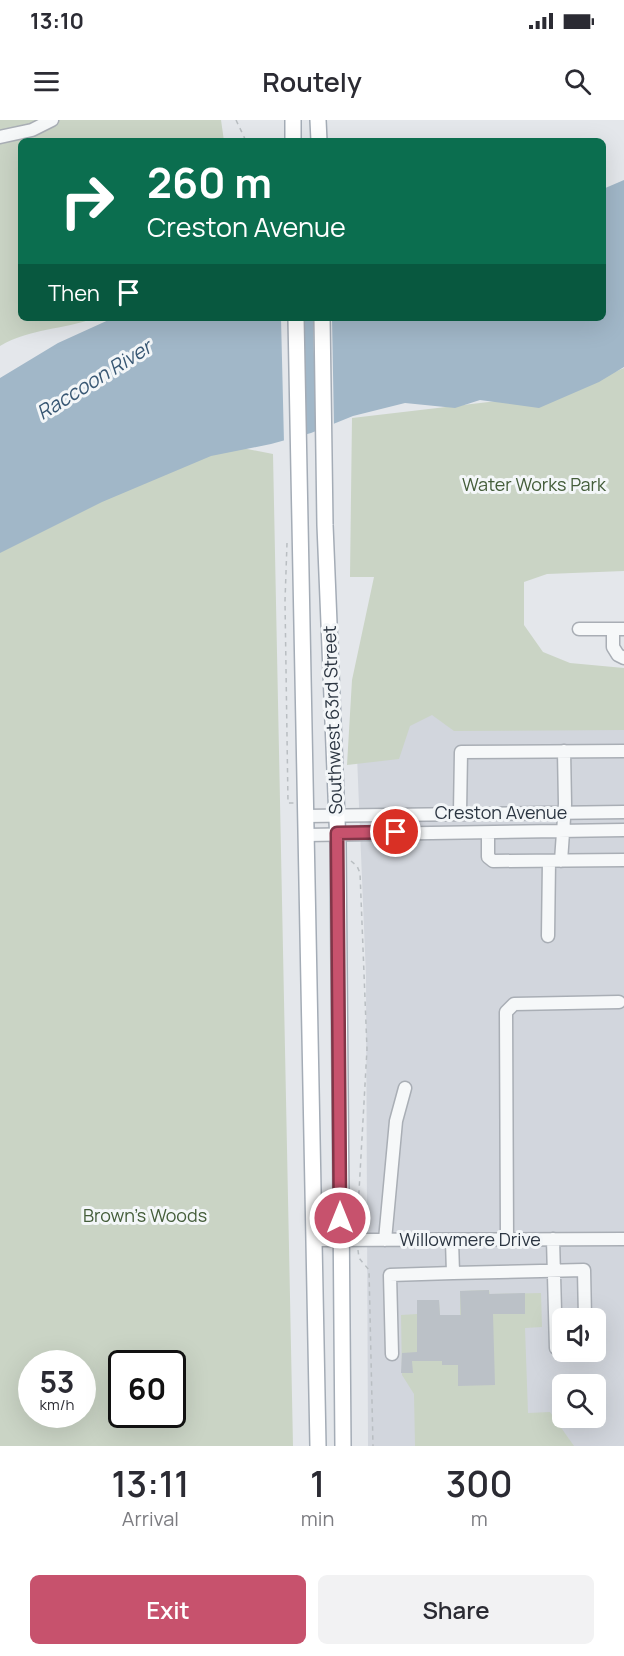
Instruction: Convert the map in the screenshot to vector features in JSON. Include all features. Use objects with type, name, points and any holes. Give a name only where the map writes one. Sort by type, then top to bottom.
[{"type":"main road","points":[[293,120],[293,138]]},
{"type":"main road","points":[[318,120],[319,138]]},
{"type":"main road","name":"Southwest 63rd Street","points":[[296,321],[293,530],[306,835],[316,1240],[318,1446]]},
{"type":"main road","name":"Southwest 63rd Street","points":[[322,321],[326,525],[337,833],[343,1446]]},
{"type":"street","points":[[0,137],[32,130],[52,120]]},
{"type":"street","points":[[579,629],[619,629],[613,647],[618,656],[624,658]]},
{"type":"street","points":[[459,813],[461,752],[624,751]]},
{"type":"street","points":[[549,936],[555,861],[562,831],[564,752]]},
{"type":"street","name":"Creston Avenue","points":[[305,809],[336,814],[624,812]]},
{"type":"street","name":"Creston Avenue","points":[[306,835],[624,830]]},
{"type":"street","points":[[488,832],[488,857],[493,861],[624,860]]},
{"type":"street","points":[[507,1239],[506,1012],[514,1004],[619,1002]]},
{"type":"street","points":[[385,1240],[396,1121],[405,1088]]},
{"type":"street","points":[[553,1239],[555,1308]]},
{"type":"street","name":"Willowmere Drive","points":[[316,1240],[624,1239]]},
{"type":"street","points":[[452,1240],[453,1273]]},
{"type":"street","points":[[392,1354],[390,1275],[584,1270],[585,1308]]},
{"type":"path","points":[[236,120],[245,138]]},
{"type":"path","points":[[293,530],[285,601],[288,803],[305,809]]},
{"type":"path","points":[[348,859],[357,866],[360,873],[368,1049],[358,1241],[359,1258],[369,1270],[373,1446]]},
{"type":"shaded area","points":[[624,678],[624,1446],[368,1446],[366,976],[354,683]]},
{"type":"green space","points":[[0,120],[221,120],[224,138],[18,138],[18,321],[85,321],[35,332],[0,346]]},
{"type":"green space","name":"Water Works Park","points":[[624,368],[624,571],[547,574],[524,582],[524,625],[543,652],[570,663],[624,668],[624,730],[454,731],[432,715],[410,726],[399,759],[347,765],[352,680],[374,577],[350,577],[352,418],[565,393]]},
{"type":"green space","name":"Brown's Woods","points":[[197,439],[273,454],[293,1446],[0,1446],[0,541]]},
{"type":"green space","points":[[489,1290],[490,1294],[541,1293],[542,1327],[525,1328],[528,1413],[550,1412],[552,1428],[561,1428],[574,1446],[415,1446],[414,1394],[402,1375],[401,1315],[417,1314],[417,1300],[439,1300],[440,1315],[460,1315],[460,1291]]},
{"type":"water","name":"Raccoon River","points":[[624,180],[624,367],[599,382],[539,408],[480,400],[455,408],[405,403],[353,416],[311,433],[271,444],[211,456],[102,502],[0,553],[0,378],[58,343],[106,321],[606,321],[606,188]]},
{"type":"pier","points":[[281,321],[303,321],[305,438],[284,443]]},
{"type":"pier","points":[[313,321],[332,321],[334,427],[316,434]]},
{"type":"building","points":[[489,1290],[489,1294],[525,1293],[525,1314],[493,1314],[495,1385],[458,1386],[458,1365],[442,1365],[442,1361],[412,1361],[413,1373],[401,1373],[402,1353],[417,1352],[417,1300],[439,1300],[440,1315],[461,1315],[460,1291]]},
{"type":"route","points":[[340,1218],[337,833],[396,832]]}]
